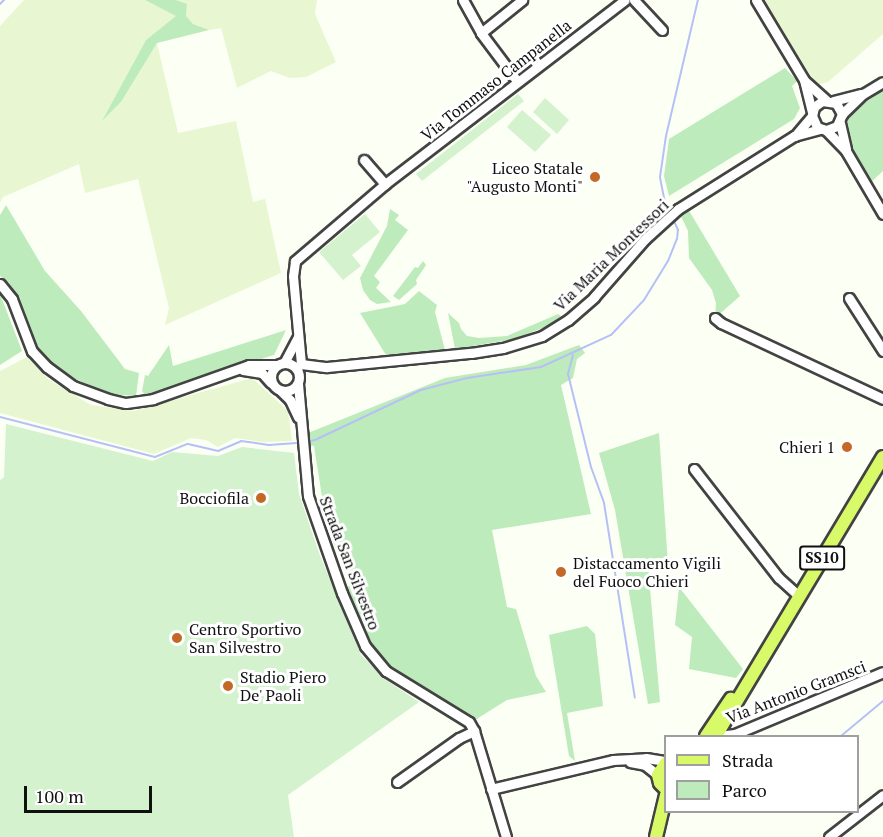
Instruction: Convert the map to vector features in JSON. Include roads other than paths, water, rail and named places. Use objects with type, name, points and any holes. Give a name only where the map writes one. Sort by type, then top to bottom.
[{"type":"main road","name":"SS10","points":[[718,735],[760,660],[883,457]]},
{"type":"main road","name":"SS10","points":[[707,735],[760,660]]},
{"type":"main road","points":[[664,765],[658,775],[664,787]]},
{"type":"main road","points":[[657,837],[664,804]]},
{"type":"main road","points":[[657,837],[663,831],[671,813]]},
{"type":"street","points":[[463,0],[481,33],[517,81]]},
{"type":"street","points":[[481,33],[522,0]]},
{"type":"street","name":"Via Tommaso Campanella","points":[[298,373],[298,337],[293,276],[295,261],[386,184],[625,0]]},
{"type":"street","points":[[634,0],[662,30]]},
{"type":"street","points":[[756,0],[804,80],[814,124],[823,129],[846,151],[883,214]]},
{"type":"street","points":[[804,80],[839,106],[846,151]]},
{"type":"street","points":[[823,129],[834,128],[863,94],[883,82]]},
{"type":"street","points":[[812,114],[818,103],[863,94]]},
{"type":"street","name":"Via Maria Montessori","points":[[298,373],[327,367],[471,353],[503,348],[542,336],[568,320],[594,297],[668,217],[794,136],[812,114]]},
{"type":"street","name":"Via Maria Montessori","points":[[794,136],[823,129]]},
{"type":"street","points":[[364,160],[386,184]]},
{"type":"street","points":[[0,284],[12,299],[32,351],[58,377],[91,393],[126,403],[138,402],[237,370],[264,363],[280,364],[298,373],[291,391],[281,392],[262,373],[237,370]]},
{"type":"street","points":[[849,298],[883,351]]},
{"type":"street","points":[[715,318],[721,323],[883,399]]},
{"type":"street","points":[[271,383],[271,373],[280,364],[298,337]]},
{"type":"street","name":"Strada San Silvestro","points":[[298,373],[302,451],[308,496],[342,594],[365,646],[386,671],[469,722],[474,731]]},
{"type":"street","name":"Strada San Silvestro","points":[[281,392],[293,406],[300,423]]},
{"type":"street","points":[[694,469],[779,578],[799,596]]},
{"type":"street","name":"Via Antonio Gramsci","points":[[726,735],[735,734],[883,672]]},
{"type":"street","points":[[397,782],[474,731],[506,837]]},
{"type":"street","points":[[492,789],[613,760],[646,758],[664,762]]},
{"type":"street","points":[[625,760],[645,765],[658,775]]},
{"type":"street","points":[[829,837],[883,795]]},
{"type":"waterway","points":[[0,4],[4,0]]},
{"type":"waterway","points":[[670,213],[660,177],[666,136],[698,0]]},
{"type":"waterway","points":[[305,442],[315,440],[421,390],[467,378],[541,367],[611,335],[644,300],[668,261],[677,239],[678,230],[673,219]]},
{"type":"waterway","points":[[573,355],[568,374],[591,467],[604,503],[635,698]]},
{"type":"waterway","points":[[0,417],[155,457],[188,444],[218,451],[241,441],[269,445],[300,443]]},
{"type":"waterway","points":[[842,735],[883,701]]},
{"type":"place","name":"Liceo Statale \"Augusto Monti\"","points":[[595,177]]},
{"type":"place","name":"Chieri 1","points":[[847,447]]},
{"type":"place","name":"Bocciofila","points":[[261,498]]},
{"type":"place","name":"Distaccamento Vigili del Fuoco Chieri","points":[[561,572]]},
{"type":"place","name":"Centro Sportivo San Silvestro","points":[[177,638]]},
{"type":"place","name":"Stadio Piero De' Paoli","points":[[228,686]]}]
